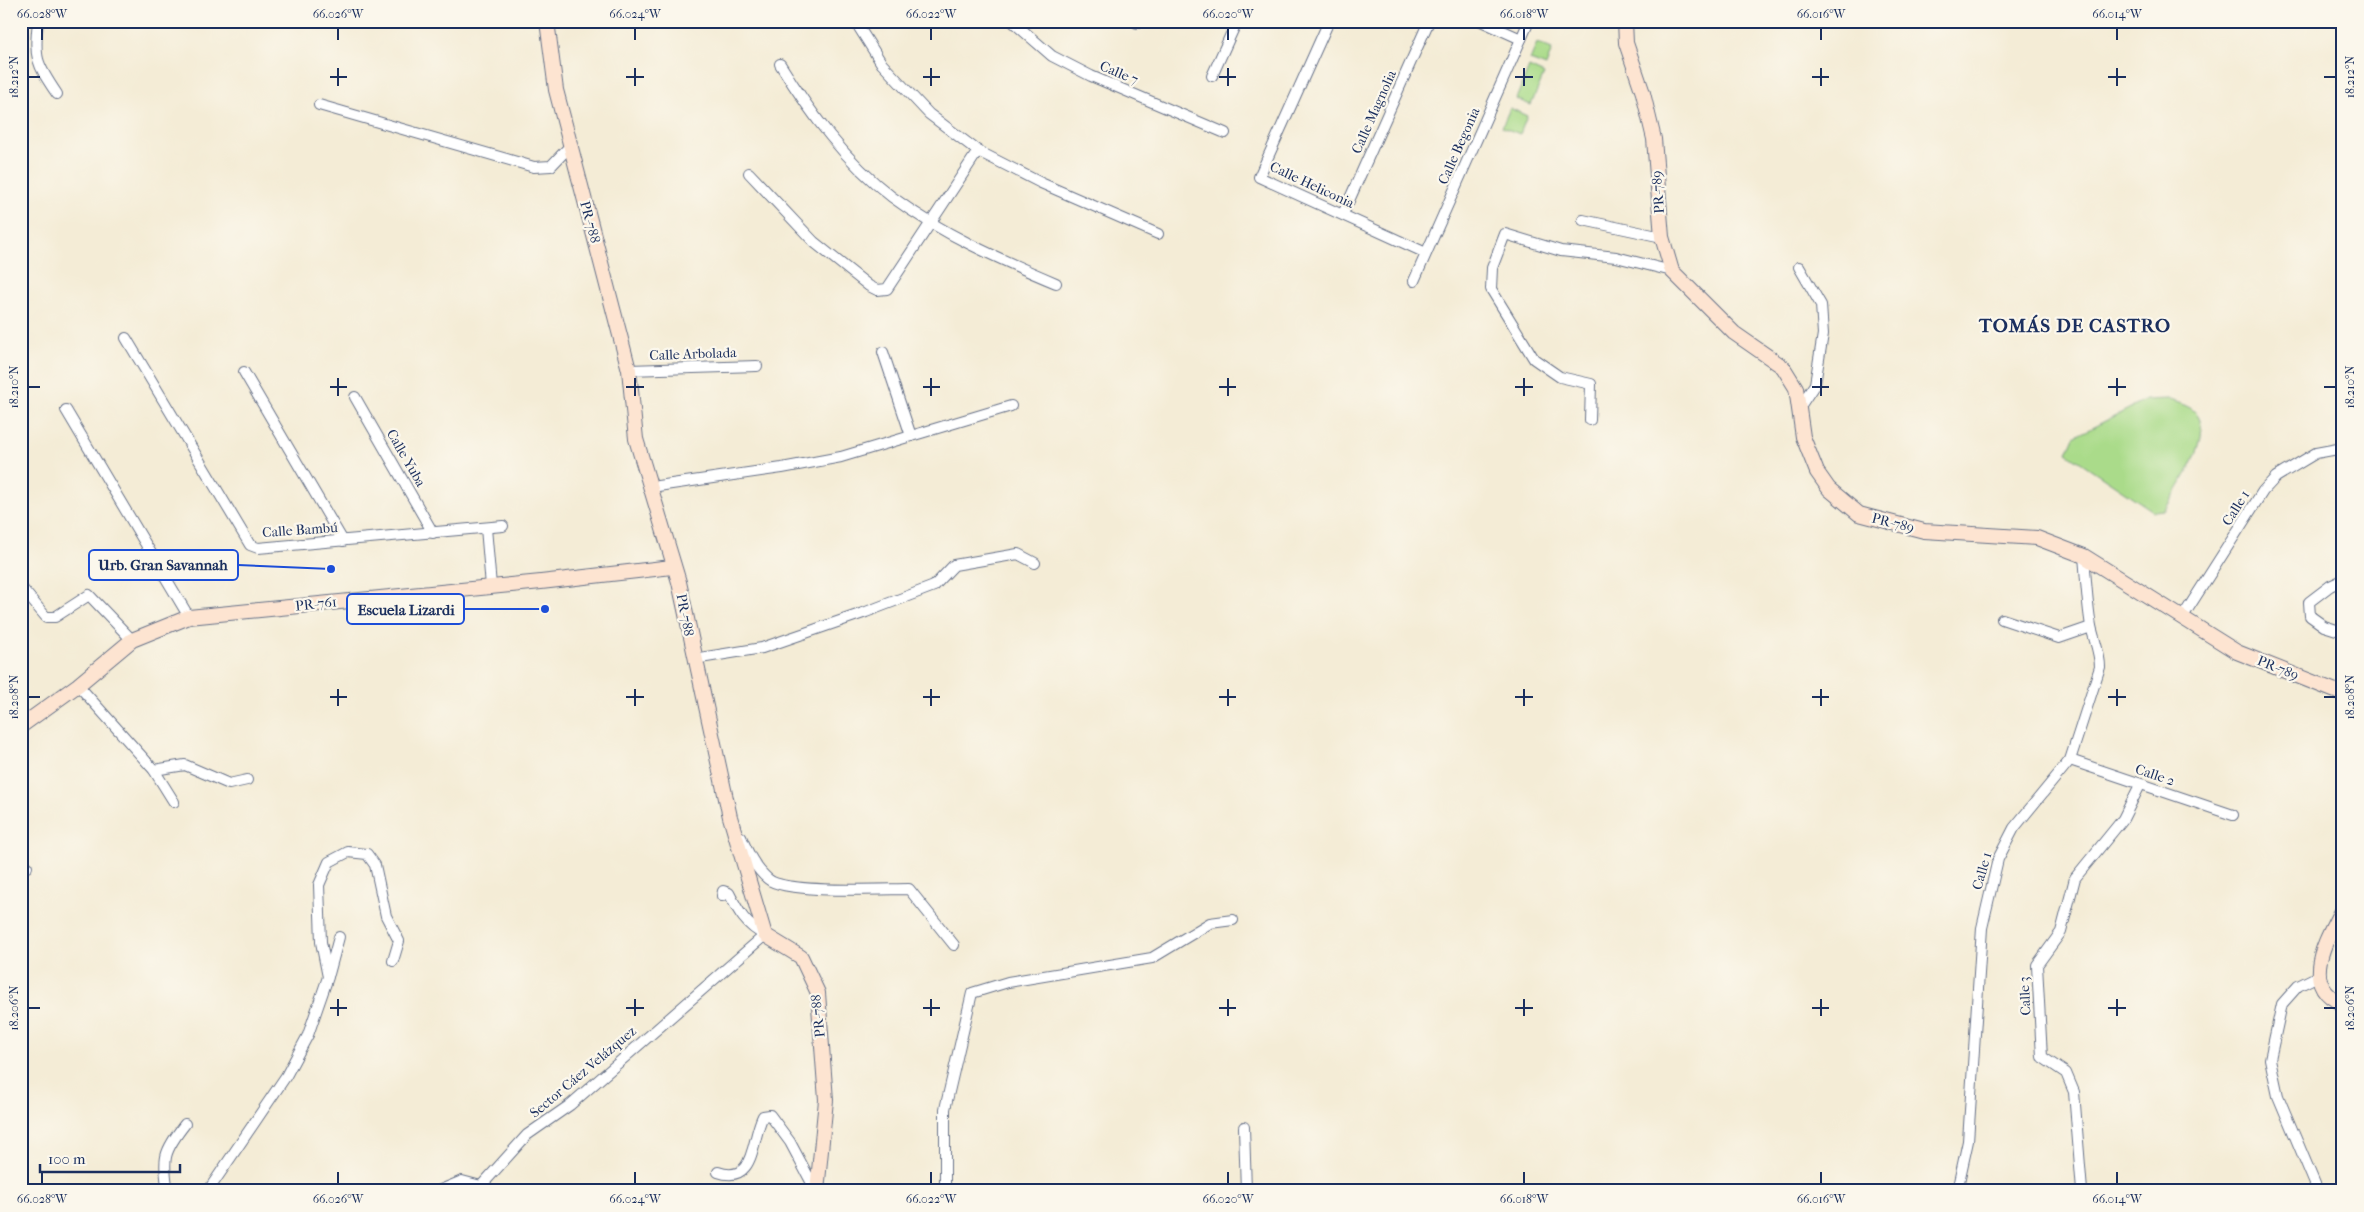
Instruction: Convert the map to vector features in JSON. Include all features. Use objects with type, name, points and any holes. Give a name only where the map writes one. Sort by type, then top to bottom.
[{"type":"street","points":[[38,21],[35,52],[40,69],[57,94]]},
{"type":"street","name":"PR-788","points":[[546,21],[556,90],[629,370],[636,439],[672,566],[679,582],[694,659],[730,818],[765,935],[801,957],[818,993],[826,1100],[816,1191]]},
{"type":"street","points":[[855,21],[882,64],[929,114],[978,152],[1041,183],[1158,234]]},
{"type":"street","name":"Calle 7","points":[[1012,21],[1052,56],[1091,76],[1225,133]]},
{"type":"street","points":[[1212,76],[1237,21]]},
{"type":"street","name":"Calle Heliconia","points":[[1329,21],[1259,177],[1426,253]]},
{"type":"street","name":"Calle Magnolia","points":[[1343,214],[1429,21]]},
{"type":"street","points":[[1481,21],[1521,38]]},
{"type":"street","name":"Calle Begonia","points":[[1414,281],[1529,21]]},
{"type":"street","name":"PR-789","points":[[1625,21],[1626,43],[1643,93],[1654,139],[1662,237],[1672,271],[1734,333],[1783,367],[1796,388],[1803,438],[1816,472],[1828,489],[1859,514],[1924,531],[2036,538],[2084,556],[2237,652],[2343,694]]},
{"type":"street","points":[[780,64],[827,133],[855,164],[892,196],[931,222],[986,253],[1056,284]]},
{"type":"street","points":[[319,105],[534,166],[551,166],[570,146]]},
{"type":"street","points":[[749,173],[814,242],[877,290],[887,289],[978,152]]},
{"type":"street","points":[[1583,220],[1662,237]]},
{"type":"street","points":[[1590,420],[1591,384],[1560,377],[1534,359],[1491,289],[1492,268],[1505,234],[1561,251],[1616,257],[1672,271]]},
{"type":"street","points":[[1799,408],[1815,384],[1824,334],[1821,305],[1800,266]]},
{"type":"street","name":"Calle Bambú","points":[[126,338],[250,545],[258,548],[503,526]]},
{"type":"street","points":[[883,352],[911,436]]},
{"type":"street","name":"Calle Arbolada","points":[[629,370],[757,366]]},
{"type":"street","points":[[244,372],[343,541]]},
{"type":"street","name":"Calle Yuba","points":[[355,396],[433,532]]},
{"type":"street","points":[[651,487],[782,468],[840,457],[1011,406]]},
{"type":"street","points":[[66,410],[189,617]]},
{"type":"street","name":"Calle 1","points":[[2182,618],[2263,491],[2276,478],[2316,453],[2343,448]]},
{"type":"street","points":[[486,528],[491,586]]},
{"type":"street","points":[[694,659],[762,648],[866,612],[934,586],[954,564],[1018,554],[1036,563]]},
{"type":"street","name":"Calle 1","points":[[1957,1191],[1968,1141],[1982,928],[1998,859],[2014,828],[2070,760],[2100,667],[2100,660],[2091,628],[2084,556]]},
{"type":"street","name":"PR-761","points":[[21,726],[78,685],[132,640],[189,617],[672,566]]},
{"type":"street","points":[[2343,580],[2330,586],[2309,602],[2310,616],[2324,626],[2343,632]]},
{"type":"street","points":[[21,587],[46,617],[55,617],[89,595],[132,640]]},
{"type":"street","points":[[2002,619],[2059,638],[2091,628]]},
{"type":"street","points":[[78,685],[154,770],[174,802]]},
{"type":"street","name":"Calle 2","points":[[2070,760],[2233,816]]},
{"type":"street","points":[[154,770],[185,765],[228,784],[248,780]]},
{"type":"street","name":"Calle 3","points":[[2082,1191],[2074,1092],[2066,1073],[2042,1057],[2037,964],[2061,932],[2075,878],[2123,819],[2140,785]]},
{"type":"street","points":[[730,818],[736,824],[751,858],[769,881],[809,890],[909,889],[954,945]]},
{"type":"street","points":[[328,977],[321,942],[319,885],[330,862],[348,852],[367,854],[375,865],[386,916],[398,941],[393,961]]},
{"type":"street","points":[[722,896],[723,891],[726,890],[736,910],[753,929],[765,935]]},
{"type":"street","points":[[2343,907],[2320,956],[2318,976],[2321,987],[2343,1004]]},
{"type":"street","points":[[945,1191],[945,1109],[972,993],[1008,982],[1152,958],[1210,923],[1233,920]]},
{"type":"street","name":"Sector Cáez Velázquez","points":[[438,1191],[462,1181],[481,1186],[528,1135],[570,1105],[765,935]]},
{"type":"street","points":[[208,1191],[286,1076],[308,1035],[328,977],[339,937]]},
{"type":"street","points":[[2318,976],[2298,986],[2282,1004],[2270,1059],[2278,1096],[2318,1191]]},
{"type":"street","points":[[718,1172],[734,1176],[743,1171],[752,1152],[758,1124],[763,1116],[770,1115],[790,1142],[816,1191]]},
{"type":"street","points":[[168,1191],[164,1164],[171,1142],[185,1124]]},
{"type":"street","points":[[1244,1127],[1246,1191]]},
{"type":"green space","points":[[1537,43],[1552,49],[1546,66],[1530,60]]},
{"type":"green space","points":[[1529,67],[1544,74],[1531,105],[1516,99]]},
{"type":"green space","points":[[1510,108],[1527,116],[1520,134],[1502,127]]},
{"type":"green space","points":[[2168,399],[2193,410],[2200,420],[2201,432],[2194,460],[2165,510],[2153,511],[2067,453],[2074,437],[2146,400]]},
{"type":"place","name":"Urb. Gran Savannah","points":[[331,569]]},
{"type":"place","name":"Escuela Lizardi","points":[[545,609]]},
{"type":"district","name":"TOMÁS DE CASTRO","points":[[2075,326]]}]
